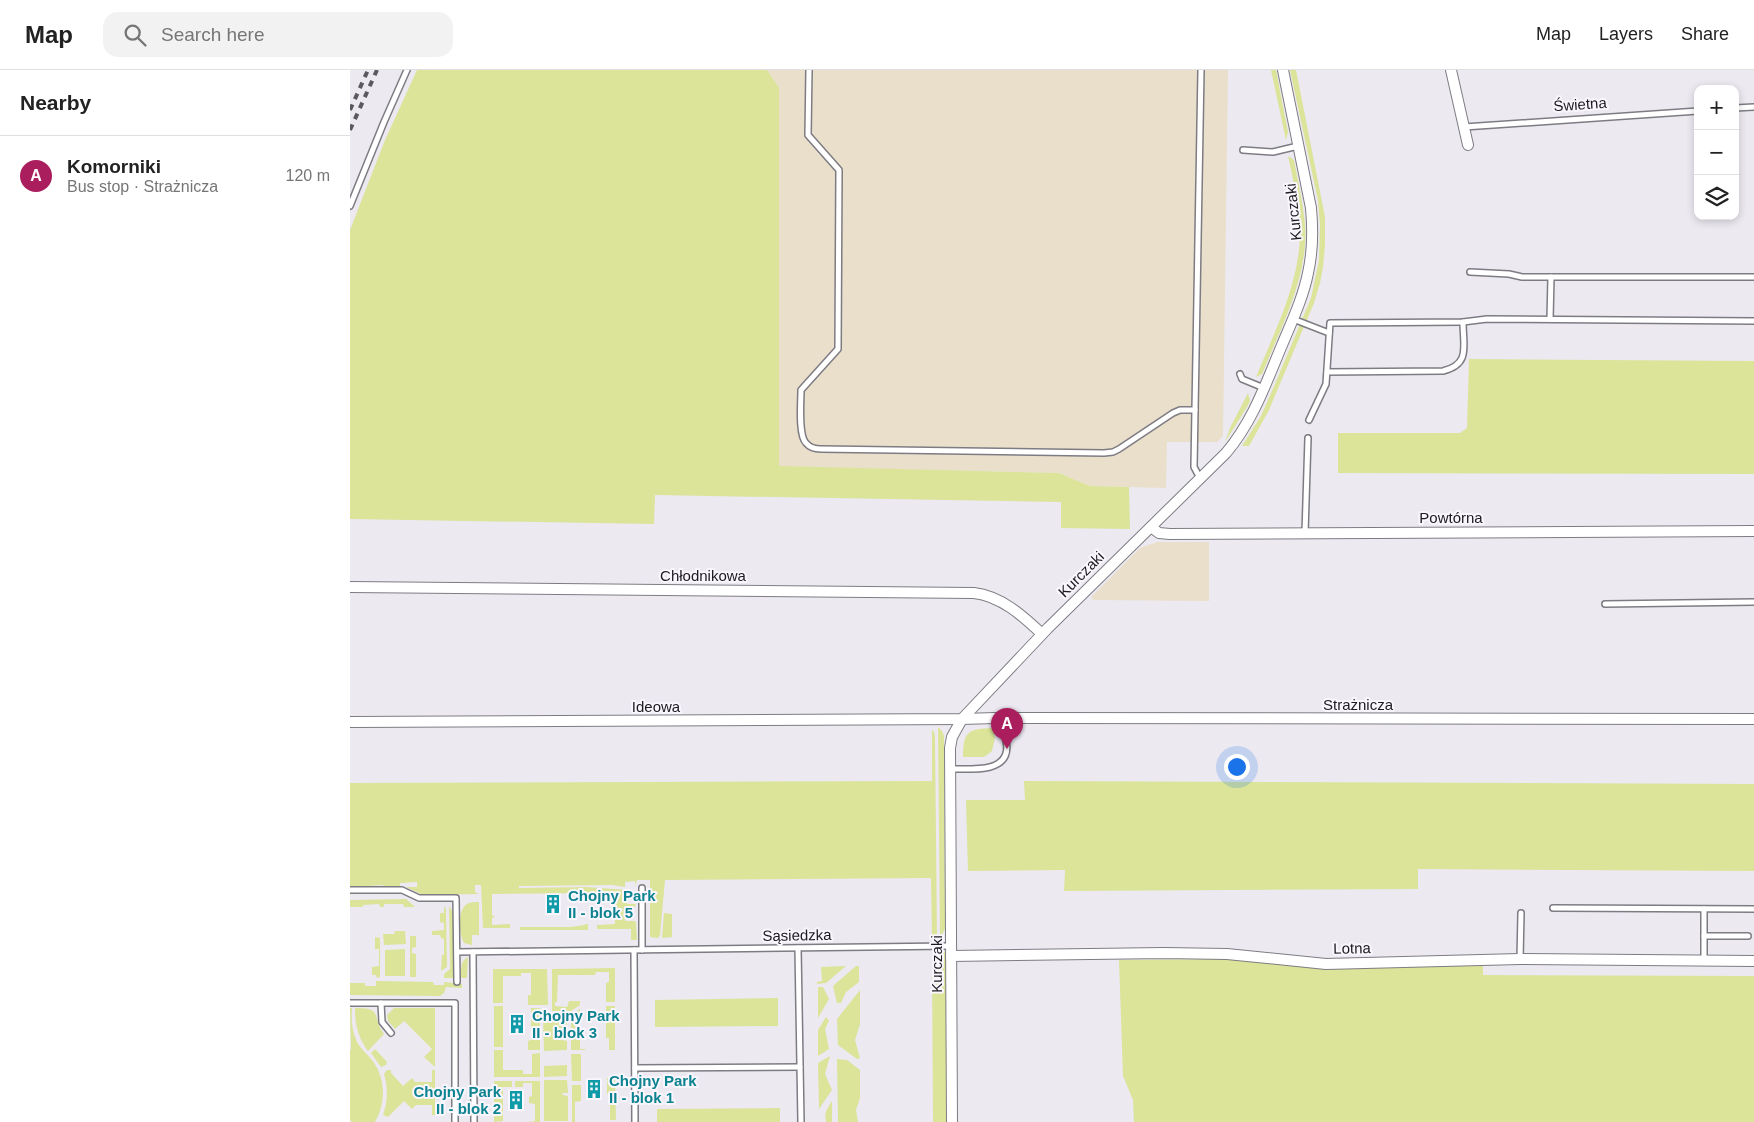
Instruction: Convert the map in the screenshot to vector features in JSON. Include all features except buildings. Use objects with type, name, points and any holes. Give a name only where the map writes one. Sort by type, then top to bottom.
[{"type":"street","name":"Kurczaki","points":[[952,1122],[950,742],[954,731],[962,720],[1042,634],[1226,453],[1250,419],[1293,319],[1308,274],[1313,230],[1299,146],[1283,70]]},
{"type":"street","points":[[1451,70],[1468,145]]},
{"type":"street","name":"Powtórna","points":[[1151,527],[1163,534],[1754,531]]},
{"type":"street","name":"Chłodnikowa","points":[[350,587],[974,593],[985,594],[1003,602],[1042,634]]},
{"type":"street","name":"Strażnicza","points":[[962,720],[995,718],[1754,719]]},
{"type":"street","name":"Ideowa","points":[[350,722],[962,720]]},
{"type":"street","name":"Lotna","points":[[951,951],[1227,954],[1326,964],[1520,959],[1754,961]]},
{"type":"lane","points":[[350,206],[407,70]]},
{"type":"lane","points":[[809,70],[808,135],[839,170],[838,349],[801,390],[802,434],[804,442],[812,448],[821,450],[1104,453],[1119,449],[1173,413],[1180,410],[1195,410]]},
{"type":"lane","points":[[1201,70],[1194,468],[1201,478]]},
{"type":"lane","points":[[1739,108],[1754,107]]},
{"type":"lane","name":"Świetna","points":[[1464,127],[1694,110]]},
{"type":"lane","points":[[1243,150],[1273,152],[1299,146]]},
{"type":"lane","points":[[1470,272],[1509,274],[1522,277],[1754,277]]},
{"type":"lane","points":[[1550,319],[1551,277]]},
{"type":"lane","points":[[1293,319],[1329,334]]},
{"type":"lane","points":[[1309,420],[1325,389],[1330,323],[1463,322],[1487,319],[1754,321]]},
{"type":"lane","points":[[1327,372],[1442,371],[1454,368],[1461,362],[1464,355],[1463,322]]},
{"type":"lane","points":[[1240,374],[1242,379],[1264,388]]},
{"type":"lane","points":[[1305,533],[1308,438]]},
{"type":"lane","points":[[1605,604],[1754,602]]},
{"type":"lane","points":[[950,769],[992,767],[1001,760],[1007,749],[1007,742],[1003,729],[995,718]]},
{"type":"lane","points":[[642,888],[642,950]]},
{"type":"lane","points":[[350,890],[402,890],[419,898],[456,898],[457,982]]},
{"type":"lane","points":[[1553,908],[1754,909]]},
{"type":"lane","points":[[1704,909],[1704,961]]},
{"type":"lane","points":[[1520,959],[1521,913]]},
{"type":"lane","points":[[1704,936],[1748,936]]},
{"type":"lane","points":[[798,948],[801,1122]]},
{"type":"lane","name":"Sąsiedzka","points":[[457,952],[798,948],[951,951]]},
{"type":"lane","points":[[634,950],[635,1122]]},
{"type":"lane","points":[[473,952],[474,1122]]},
{"type":"lane","points":[[350,1003],[455,1003],[455,1122]]},
{"type":"lane","points":[[381,1003],[382,1022],[391,1033]]},
{"type":"lane","points":[[635,1068],[800,1067]]},
{"type":"shaded area","points":[[767,70],[1228,70],[1223,436],[1217,442],[1167,442],[1166,488],[1090,486],[1059,473],[779,467],[779,89]]},
{"type":"shaded area","points":[[1157,542],[1209,542],[1209,601],[1094,600],[1091,597],[1140,548]]},
{"type":"green space","points":[[417,70],[767,70],[779,88],[779,466],[1059,473],[1090,486],[1129,487],[1130,529],[1061,528],[1061,502],[655,495],[654,524],[350,519],[350,230],[385,140]]},
{"type":"green space","points":[[1271,70],[1276,70],[1288,132],[1286,140]]},
{"type":"green space","points":[[1290,70],[1296,70],[1325,217],[1323,267],[1314,303],[1269,410],[1249,446],[1242,446],[1261,416],[1311,298],[1319,260],[1320,225],[1318,200]]},
{"type":"green space","points":[[1288,156],[1294,160],[1304,216],[1305,243],[1303,263],[1285,320],[1262,374],[1256,377],[1286,303],[1297,264],[1300,244],[1297,198]]},
{"type":"green space","points":[[1469,359],[1754,361],[1754,474],[1338,473],[1338,433],[1460,433],[1467,428]]},
{"type":"green space","points":[[1248,393],[1250,401],[1225,442],[1230,428]]},
{"type":"green space","points":[[938,727],[944,736],[945,929],[940,938]]},
{"type":"green space","points":[[993,728],[995,738],[992,751],[984,757],[963,757],[964,742],[969,733],[978,729]]},
{"type":"green space","points":[[932,730],[935,737],[937,940],[932,940],[931,878],[665,880],[660,935],[658,938],[650,937],[650,880],[637,880],[635,886],[635,881],[625,882],[625,887],[612,885],[519,886],[519,888],[587,887],[627,890],[627,904],[636,904],[634,908],[625,909],[625,921],[635,921],[637,940],[631,940],[631,929],[597,929],[597,925],[615,924],[615,893],[492,894],[492,915],[495,917],[492,918],[492,925],[510,924],[510,928],[483,928],[481,885],[475,885],[475,892],[479,894],[423,895],[406,887],[417,887],[417,882],[400,883],[400,886],[350,887],[350,783],[932,781]]},
{"type":"green space","points":[[1024,781],[1754,784],[1754,871],[1418,869],[1418,889],[1064,891],[1065,870],[968,871],[966,800],[1025,800]]},
{"type":"green space","points":[[406,899],[415,907],[404,907],[403,904],[384,904],[384,907],[380,907],[379,904],[350,907],[350,900]]},
{"type":"green space","points":[[479,902],[479,935],[472,935],[472,945],[464,943],[460,928],[462,911],[468,903]]},
{"type":"green space","points":[[444,906],[446,909],[447,967],[441,971],[444,939],[440,935],[432,935],[432,931],[444,930],[444,923],[440,922],[440,913],[444,913]]},
{"type":"green space","points":[[449,906],[453,912],[453,978],[444,978],[444,974],[450,969]]},
{"type":"green space","points":[[664,913],[672,914],[672,937],[662,938]]},
{"type":"green space","points":[[588,924],[588,930],[520,930],[520,927],[570,927]]},
{"type":"green space","points":[[395,931],[405,931],[406,944],[384,945],[383,934],[394,934]]},
{"type":"green space","points":[[410,936],[416,936],[416,947],[412,948],[412,953],[416,954],[416,977],[410,977]]},
{"type":"green space","points":[[375,937],[380,938],[380,977],[377,978],[376,975],[372,975],[372,967],[379,966],[379,949],[375,949]]},
{"type":"green space","points":[[405,949],[405,976],[385,976],[385,950]]},
{"type":"green space","points":[[946,951],[946,1122],[933,1122],[932,965],[940,964],[941,952]]},
{"type":"green space","points":[[468,957],[467,978],[461,978],[462,963]]},
{"type":"green space","points":[[1228,959],[1326,968],[1483,965],[1483,975],[1754,976],[1754,1122],[1134,1122],[1133,1100],[1123,1076],[1119,960]]},
{"type":"green space","points":[[846,966],[826,983],[817,984],[817,982],[822,981],[821,967]]},
{"type":"green space","points":[[856,966],[859,966],[859,982],[846,992],[841,1003],[837,1003],[833,986]]},
{"type":"green space","points":[[615,968],[615,1002],[606,1002],[606,983],[609,982],[609,972],[596,972],[595,975],[558,975],[557,1002],[555,1002],[555,1006],[567,1007],[569,1001],[580,1001],[580,1005],[571,1011],[552,1011],[552,969]]},
{"type":"green space","points":[[493,969],[547,969],[548,1005],[528,1005],[528,995],[531,995],[531,973],[521,973],[521,976],[503,976],[503,1003],[493,1003]]},
{"type":"green space","points":[[376,981],[433,982],[434,985],[444,985],[444,982],[462,984],[462,988],[446,987],[444,993],[440,996],[350,995],[350,983],[365,983],[365,986],[376,986]]},
{"type":"green space","points":[[818,987],[823,987],[829,999],[818,1018]]},
{"type":"green space","points":[[860,990],[860,1024],[855,1040],[860,1058],[857,1059],[838,1045],[837,1019]]},
{"type":"green space","points":[[778,998],[778,1026],[655,1027],[655,1000]]},
{"type":"green space","points":[[494,1006],[503,1006],[503,1047],[494,1047]]},
{"type":"green space","points":[[606,1006],[615,1006],[615,1050],[609,1050],[609,1038],[606,1038]]},
{"type":"green space","points":[[350,1008],[352,1008],[352,1025],[357,1042],[377,1067],[382,1083],[383,1099],[375,1122],[352,1122],[350,1120]]},
{"type":"green space","points":[[355,1008],[373,1011],[384,1034],[368,1051],[358,1031]]},
{"type":"green space","points":[[394,1008],[435,1008],[435,1067],[424,1057],[432,1049],[404,1021],[395,1029],[388,1021],[387,1015]]},
{"type":"green space","points":[[531,1008],[540,1008],[540,1050],[528,1050],[528,1041],[531,1040]]},
{"type":"green space","points":[[580,1009],[580,1049],[586,1050],[571,1050],[571,1014]]},
{"type":"green space","points":[[543,1015],[567,1015],[567,1038],[562,1040],[567,1041],[567,1050],[544,1051]]},
{"type":"green space","points":[[826,1017],[829,1021],[825,1029],[829,1049],[818,1056],[818,1030]]},
{"type":"green space","points":[[375,1049],[387,1062],[386,1065],[381,1067],[371,1053]]},
{"type":"green space","points":[[494,1050],[503,1050],[503,1070],[523,1070],[523,1074],[532,1074],[532,1054],[540,1053],[540,1077],[494,1077]]},
{"type":"green space","points":[[571,1054],[581,1054],[581,1081],[572,1081]]},
{"type":"green space","points":[[830,1056],[825,1074],[832,1090],[819,1109],[818,1063]]},
{"type":"green space","points":[[837,1059],[847,1060],[860,1070],[860,1098],[856,1110],[858,1122],[838,1122]]},
{"type":"green space","points":[[567,1065],[567,1076],[544,1077],[544,1066]]},
{"type":"green space","points":[[387,1070],[391,1070],[391,1073],[403,1086],[412,1078],[415,1082],[432,1082],[432,1070],[435,1070],[435,1115],[432,1115],[432,1105],[416,1105],[412,1109],[404,1101],[388,1117],[383,1115],[387,1094],[384,1074]]},
{"type":"green space","points":[[607,1078],[615,1078],[616,1120],[610,1120],[610,1094],[607,1094]]},
{"type":"green space","points":[[544,1080],[567,1080],[568,1093],[562,1093],[568,1096],[568,1121],[544,1121]]},
{"type":"green space","points":[[494,1081],[512,1081],[512,1087],[503,1087],[503,1121],[494,1122]]},
{"type":"green space","points":[[515,1081],[540,1081],[540,1122],[528,1122],[535,1121],[535,1104],[529,1103],[529,1097],[532,1096],[532,1083],[523,1083],[523,1087],[515,1087]]},
{"type":"green space","points":[[572,1085],[581,1085],[581,1101],[575,1102],[575,1122],[572,1122]]},
{"type":"green space","points":[[832,1101],[832,1122],[826,1122],[827,1109]]},
{"type":"green space","points":[[780,1108],[780,1122],[657,1122],[657,1109]]},
{"type":"railway","points":[[350,110],[368,70]]},
{"type":"railway","points":[[350,130],[377,70]]},
{"type":"place","name":"Komorniki","points":[[1007,749]]},
{"type":"place","name":"Chojny Park II - blok 5","points":[[553,904]]},
{"type":"place","name":"Chojny Park II - blok 3","points":[[517,1024]]},
{"type":"place","name":"Chojny Park II - blok 1","points":[[594,1089]]},
{"type":"place","name":"Chojny Park II - blok 2","points":[[516,1100]]}]
